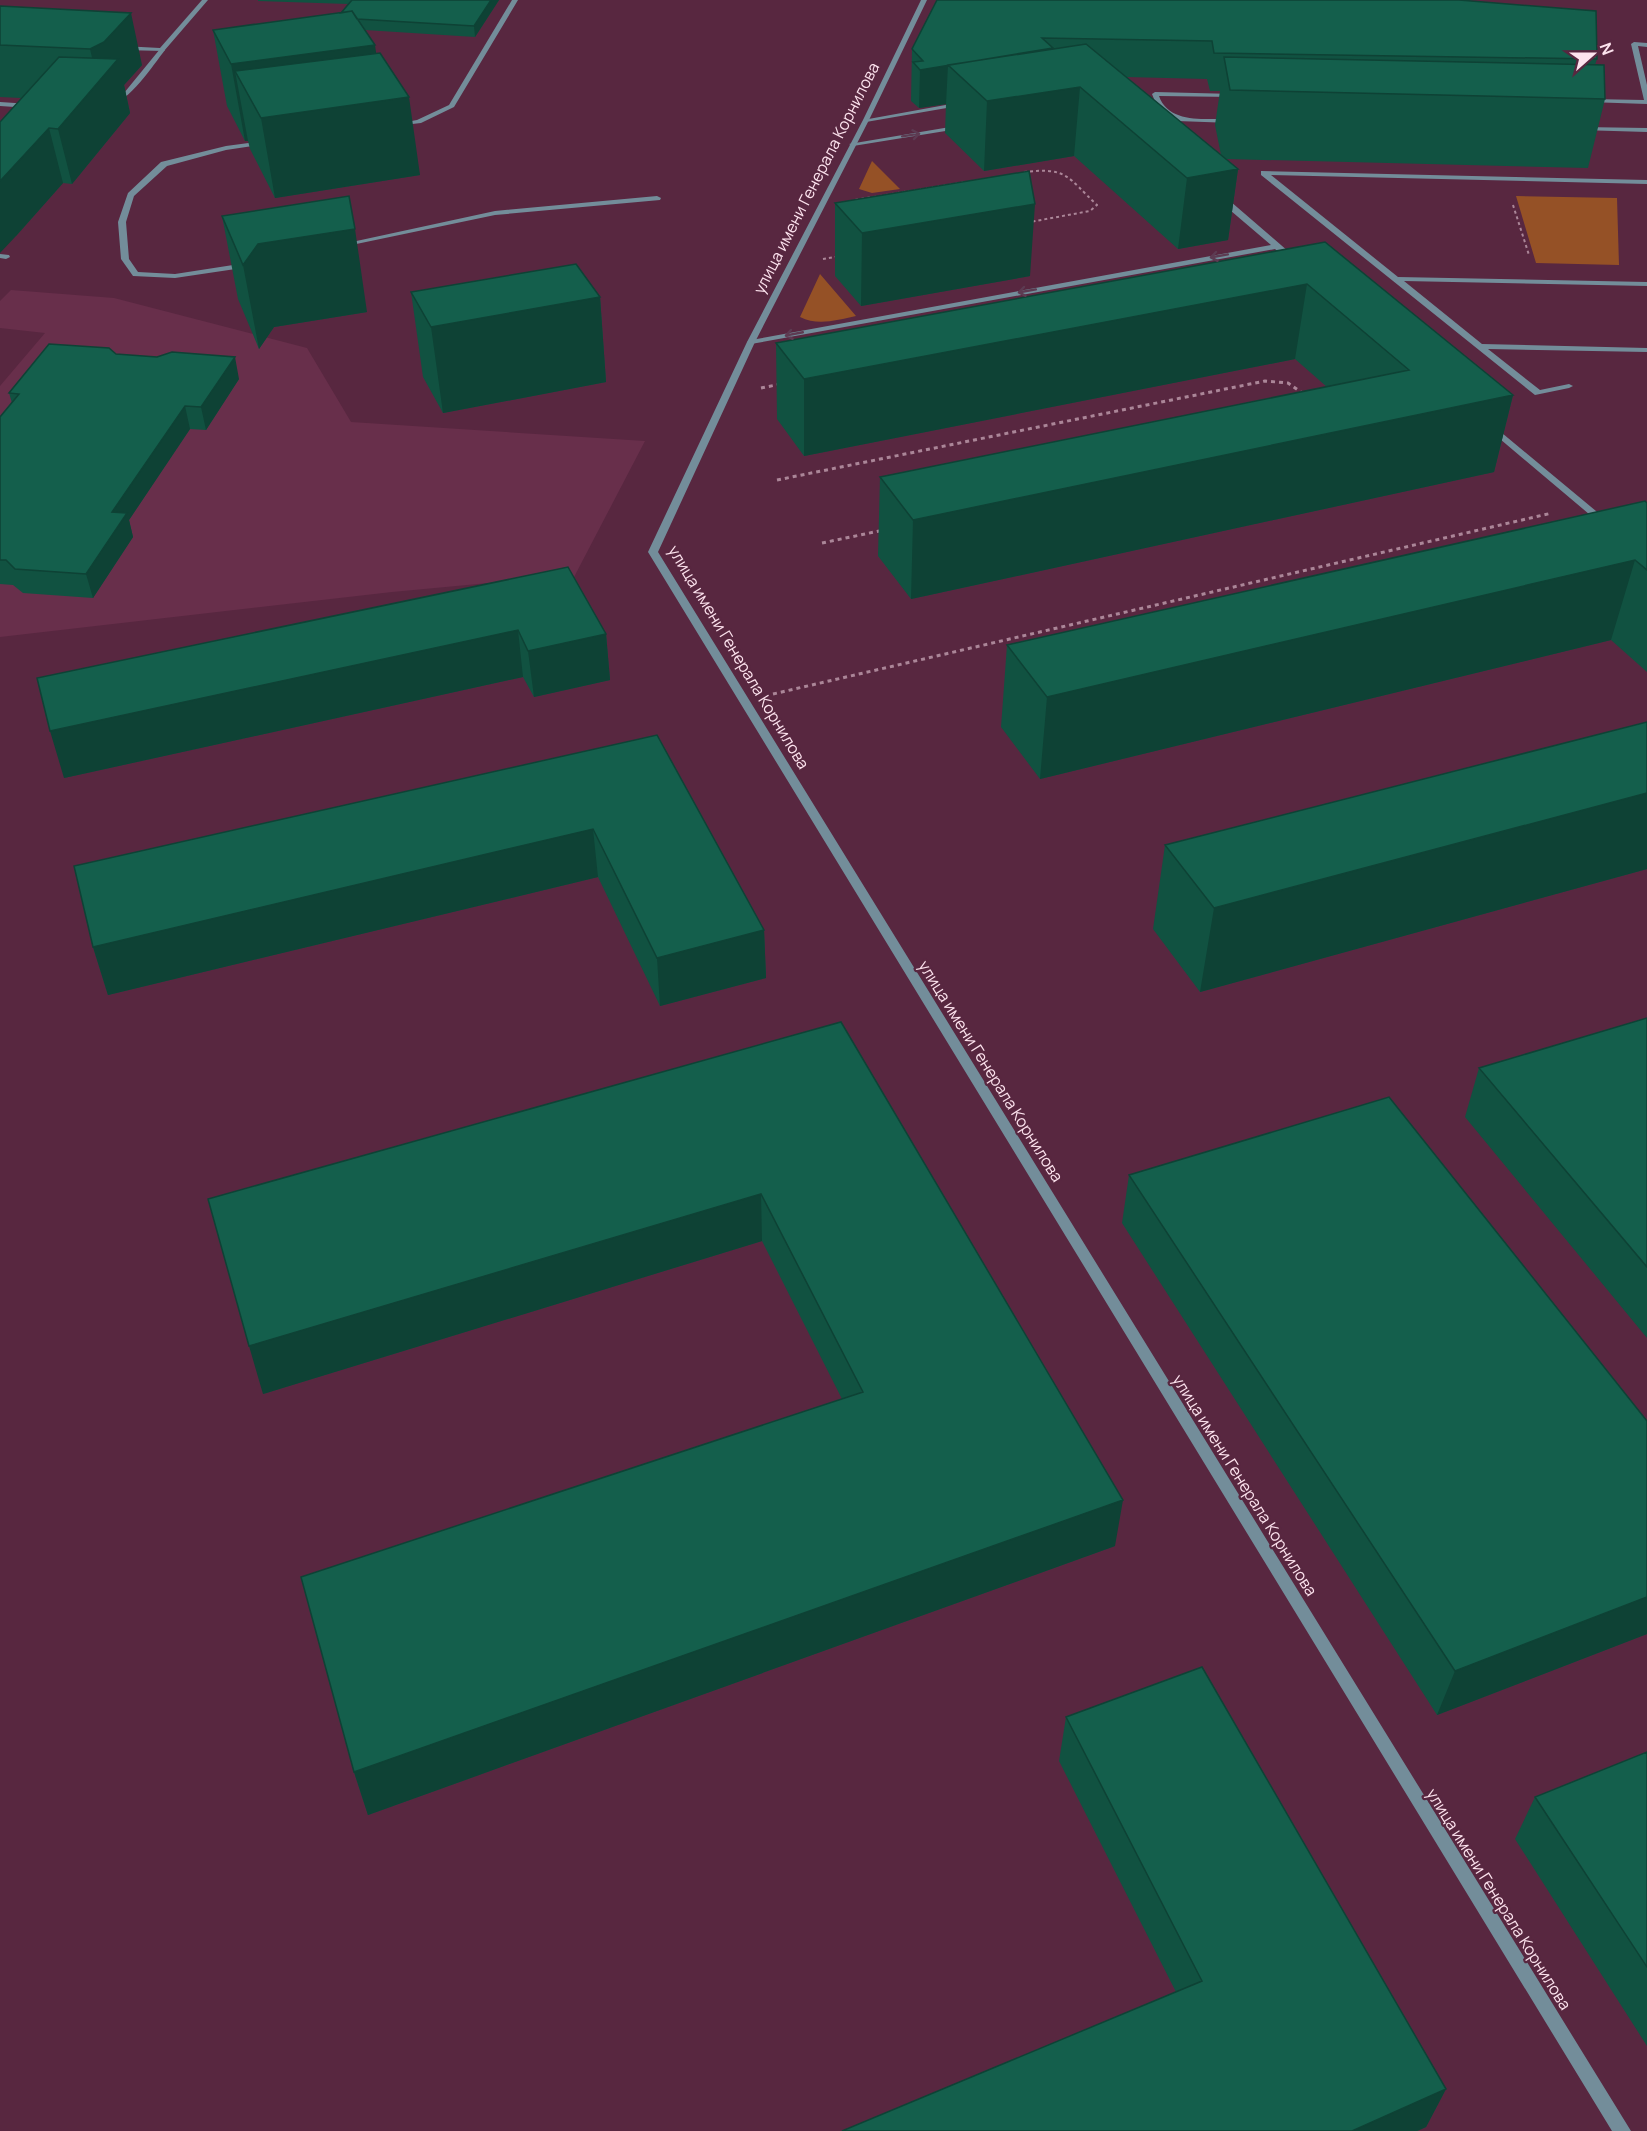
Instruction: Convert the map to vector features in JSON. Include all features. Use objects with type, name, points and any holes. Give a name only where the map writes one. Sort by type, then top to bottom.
[{"type":"street","points":[[103,107],[126,94],[205,0]]},
{"type":"street","points":[[385,126],[419,122],[452,106],[515,0]]},
{"type":"street","name":"улица имени Генерала Корнилова","points":[[924,0],[854,144],[751,342],[653,552],[1622,2131]]},
{"type":"street","points":[[1586,101],[1647,100],[1634,44],[1647,45]]},
{"type":"street","points":[[116,48],[162,50]]},
{"type":"street","points":[[1238,121],[1179,120],[1158,103],[1155,94],[1243,95]]},
{"type":"street","points":[[866,120],[970,103]]},
{"type":"street","points":[[0,104],[41,106]]},
{"type":"street","points":[[854,144],[969,125]]},
{"type":"street","points":[[1578,129],[1647,130]]},
{"type":"street","points":[[251,264],[175,276],[136,274],[125,259],[122,222],[131,195],[164,164],[226,148],[272,142]]},
{"type":"street","points":[[1569,386],[1538,393],[1264,173],[1647,182]]},
{"type":"street","points":[[1215,193],[1277,246],[1297,267]]},
{"type":"street","points":[[333,247],[495,213],[657,198]]},
{"type":"street","points":[[751,342],[829,331],[1277,246]]},
{"type":"street","points":[[1397,279],[1647,284]]},
{"type":"street","points":[[1480,346],[1647,350]]},
{"type":"street","points":[[1484,421],[1611,528]]},
{"type":"path","points":[[1019,173],[1057,170],[1097,206],[1090,211],[1019,224]]},
{"type":"path","points":[[1505,179],[1538,282]]},
{"type":"path","points":[[848,201],[974,181]]},
{"type":"path","points":[[820,260],[844,255]]},
{"type":"path","points":[[777,480],[1265,381],[1288,383],[1306,396]]},
{"type":"path","points":[[759,388],[782,384]]},
{"type":"path","points":[[744,701],[1585,506]]},
{"type":"path","points":[[822,543],[892,528]]},
{"type":"shaded area","points":[[872,161],[900,189],[872,193],[859,189]]},
{"type":"shaded area","points":[[1516,196],[1617,198],[1619,265],[1536,263]]},
{"type":"shaded area","points":[[820,274],[856,316],[821,322],[800,317]]},
{"type":"shaded area","points":[[11,290],[114,298],[307,348],[351,422],[645,441],[573,579],[488,583],[392,592],[0,637],[0,386],[45,333],[0,328],[0,301]]},
{"type":"building","points":[[352,0],[491,0],[474,26],[357,19],[352,11],[341,13]]},
{"type":"building","points":[[937,0],[1459,0],[1596,11],[1597,59],[1214,53],[1212,41],[1042,38],[1053,48],[920,70],[913,62],[923,61],[912,49]]},
{"type":"building","points":[[0,6],[131,13],[104,42],[90,49],[0,45]]},
{"type":"building","points":[[352,11],[375,45],[231,64],[213,30]]},
{"type":"building","points":[[1086,44],[1238,169],[1187,178],[1080,87],[987,101],[948,65]]},
{"type":"building","points":[[380,53],[409,97],[261,118],[235,71]]},
{"type":"building","points":[[59,57],[118,59],[58,129],[49,128],[0,181],[0,122]]},
{"type":"building","points":[[1224,57],[1604,65],[1605,99],[1230,90]]},
{"type":"building","points":[[1029,171],[1035,204],[862,233],[835,203]]},
{"type":"building","points":[[349,196],[355,229],[258,244],[243,265],[222,216]]},
{"type":"building","points":[[1325,242],[1513,395],[913,520],[880,477],[1409,370],[1307,284],[804,379],[776,343]]},
{"type":"building","points":[[576,264],[600,297],[431,327],[411,292]]},
{"type":"building","points":[[49,344],[109,348],[116,354],[157,357],[172,352],[235,357],[201,407],[185,406],[112,512],[127,513],[86,574],[15,569],[6,560],[0,560],[0,417],[19,394],[9,393]]},
{"type":"building","points":[[1645,501],[1647,503],[1647,570],[1635,560],[1047,697],[1007,645]]},
{"type":"building","points":[[568,567],[606,634],[528,651],[518,630],[50,731],[37,678]]},
{"type":"building","points":[[1647,722],[1647,793],[1214,908],[1165,845]]},
{"type":"building","points":[[657,735],[764,930],[657,958],[593,829],[93,947],[74,866]]},
{"type":"building","points":[[1647,1018],[1647,1267],[1479,1068]]},
{"type":"building","points":[[841,1022],[1123,1500],[354,1772],[301,1577],[863,1392],[761,1194],[249,1346],[208,1199]]},
{"type":"building","points":[[1389,1097],[1647,1421],[1647,1597],[1455,1671],[1129,1175]]},
{"type":"building","points":[[1202,1667],[1446,2089],[1352,2131],[842,2131],[1202,1981],[1066,1717]]},
{"type":"building","points":[[1647,1752],[1647,1967],[1535,1797]]}]
